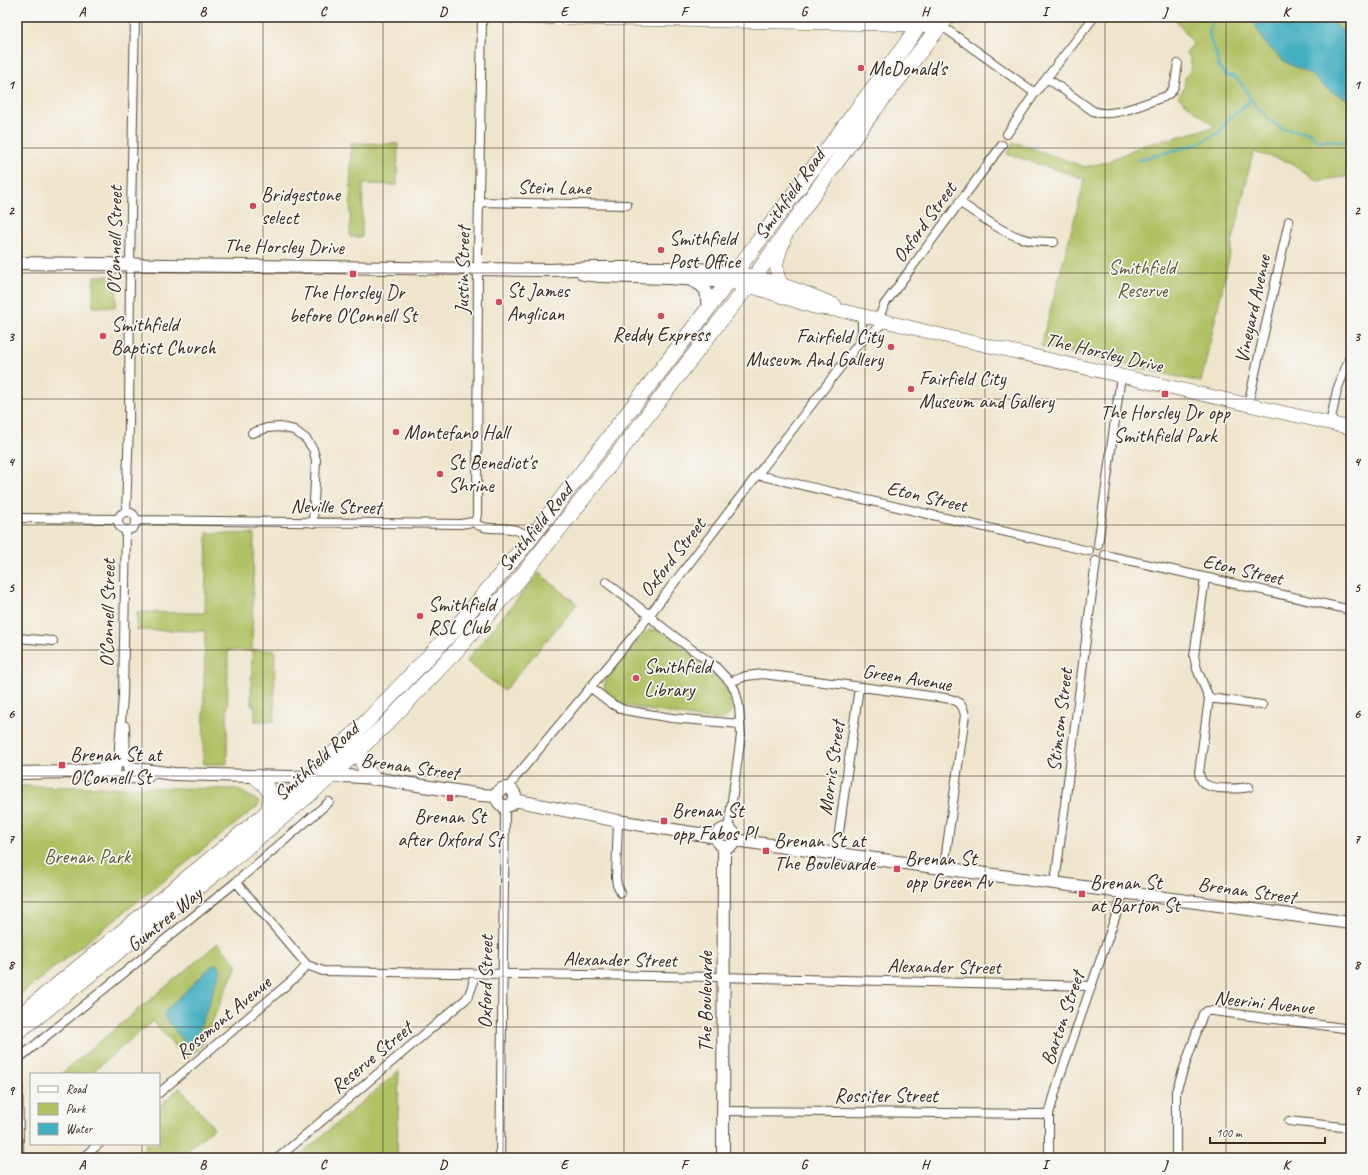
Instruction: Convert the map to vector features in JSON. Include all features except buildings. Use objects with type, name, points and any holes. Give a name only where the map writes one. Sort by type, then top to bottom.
[{"type":"highway","name":"Smithfield Road","points":[[17,1017],[309,778],[367,721],[455,629],[531,538],[733,277],[923,20]]},
{"type":"highway","name":"Smithfield Road","points":[[17,1032],[233,859],[330,777],[385,725],[454,654],[517,582],[752,281],[871,114],[944,22]]},
{"type":"highway","points":[[325,762],[341,737],[379,699]]},
{"type":"highway","points":[[361,748],[362,764],[373,778]]},
{"type":"highway","points":[[256,777],[264,784],[271,794],[268,812]]},
{"type":"main road","points":[[513,17],[923,20],[944,22]]},
{"type":"main road","points":[[782,284],[777,275],[776,262],[788,230]]},
{"type":"main road","name":"The Horsley Drive","points":[[733,277],[752,281],[782,284],[849,312],[882,321],[1351,428]]},
{"type":"main road","name":"The Horsley Drive","points":[[752,281],[814,307],[849,312]]},
{"type":"street","name":"O'Connell Street","points":[[126,512],[129,426],[130,264],[135,17]]},
{"type":"street","name":"Justin Street","points":[[473,522],[476,520],[477,514],[478,269],[482,17]]},
{"type":"street","points":[[1007,134],[1035,93],[1094,17]]},
{"type":"street","points":[[944,22],[949,31],[1035,93]]},
{"type":"street","points":[[1047,78],[1093,111],[1100,114],[1112,113],[1164,97],[1170,93],[1175,86],[1178,64]]},
{"type":"street","name":"Oxford Street","points":[[508,789],[515,778],[649,615],[859,343],[882,321],[884,305],[1002,146]]},
{"type":"street","name":"Stein Lane","points":[[479,202],[627,205]]},
{"type":"street","points":[[959,202],[1005,231],[1021,238],[1038,242],[1054,242]]},
{"type":"street","name":"Vineyard Avenue","points":[[1248,405],[1289,221]]},
{"type":"street","name":"The Horsley Drive","points":[[17,263],[550,270],[594,268],[689,268],[733,277]]},
{"type":"street","name":"The Horsley Drive","points":[[550,270],[601,276],[690,279],[733,277]]},
{"type":"street","points":[[690,279],[704,287],[708,299],[707,310]]},
{"type":"street","name":"Oxford Street","points":[[859,343],[862,332],[862,316]]},
{"type":"street","points":[[1330,424],[1338,390],[1351,354]]},
{"type":"street","points":[[1098,545],[1121,376]]},
{"type":"street","points":[[252,433],[267,428],[294,430],[306,439],[313,449],[316,460],[313,523]]},
{"type":"street","name":"Eton Street","points":[[758,475],[1089,551]]},
{"type":"street","points":[[126,512],[132,514],[136,520],[133,527],[126,530],[120,527],[118,519],[120,515],[126,512]]},
{"type":"street","points":[[17,518],[118,519]]},
{"type":"street","name":"Neville Street","points":[[136,520],[460,524],[473,522],[478,526],[485,528],[511,529],[522,532],[531,538]]},
{"type":"street","name":"O'Connell Street","points":[[122,770],[119,746],[123,697],[126,530]]},
{"type":"street","points":[[1093,545],[1098,545],[1102,548],[1105,554],[1103,559],[1096,560],[1091,556],[1089,551],[1093,545]]},
{"type":"street","name":"Eton Street","points":[[1105,554],[1205,578],[1351,610]]},
{"type":"street","name":"Stimson Street","points":[[1055,883],[1096,560]]},
{"type":"street","points":[[1205,578],[1194,656],[1197,669],[1209,698],[1199,769],[1200,777],[1204,784],[1208,786],[1236,789],[1249,787]]},
{"type":"street","name":"The Boulevarde","points":[[606,582],[714,665],[730,682],[737,697],[740,740],[726,838],[723,1158]]},
{"type":"street","points":[[17,638],[53,641]]},
{"type":"street","name":"Green Avenue","points":[[730,682],[746,676],[763,674],[953,699],[959,702],[965,715],[944,868]]},
{"type":"street","points":[[590,687],[612,704],[624,710],[672,718],[740,724]]},
{"type":"street","name":"Morris Street","points":[[836,854],[859,687]]},
{"type":"street","points":[[1209,698],[1262,705]]},
{"type":"street","name":"Brenan Street","points":[[17,773],[122,770],[174,774],[256,777],[309,778],[348,776],[373,778],[481,795],[497,796]]},
{"type":"street","points":[[502,789],[508,789],[513,792],[514,800],[509,806],[504,806],[499,804],[497,796],[502,789]]},
{"type":"street","name":"Brenan Street","points":[[514,800],[618,821],[726,838],[1351,923]]},
{"type":"street","name":"Gumtree Way","points":[[19,1156],[18,1059],[236,882],[329,802]]},
{"type":"street","name":"Oxford Street","points":[[500,1158],[504,806]]},
{"type":"street","points":[[618,821],[616,878],[617,885],[621,893]]},
{"type":"street","points":[[236,882],[307,965]]},
{"type":"street","name":"Barton Street","points":[[1049,1158],[1049,1114],[1059,1079],[1124,892]]},
{"type":"street","name":"Alexander Street","points":[[307,965],[324,971],[1092,986]]},
{"type":"street","name":"Rosemont Avenue","points":[[160,1092],[297,976],[307,965]]},
{"type":"street","name":"Reserve Street","points":[[278,1158],[466,999],[472,988],[474,974]]},
{"type":"street","name":"Neerini Avenue","points":[[1176,1158],[1176,1091],[1203,1014],[1207,1011],[1213,1010],[1351,1029]]},
{"type":"street","name":"Rossiter Street","points":[[724,1111],[1049,1114]]},
{"type":"street","points":[[1289,1121],[1351,1128]]},
{"type":"street","points":[[82,1158],[97,1145]]},
{"type":"green space","name":"Smithfield Reserve","points":[[1174,17],[1342,17],[1351,24],[1351,176],[1317,181],[1290,162],[1253,152],[1201,382],[1041,346],[1085,179],[1007,154],[1014,142],[1085,167],[1109,161],[1141,146],[1215,127],[1178,97],[1184,88],[1185,77],[1190,71],[1190,58],[1186,53],[1193,44]]},
{"type":"green space","points":[[351,143],[398,144],[397,185],[363,184],[362,237],[350,237]]},
{"type":"green space","points":[[94,276],[117,276],[116,307],[93,307]]},
{"type":"green space","points":[[207,533],[254,534],[252,650],[275,650],[274,721],[255,721],[255,706],[251,705],[252,651],[228,650],[227,764],[203,764],[205,631],[137,630],[137,612],[205,613]]},
{"type":"green space","points":[[539,573],[577,604],[504,691],[466,661]]},
{"type":"green space","points":[[657,629],[695,656],[715,674],[729,697],[732,710],[724,719],[707,719],[642,709],[629,706],[608,695],[604,688],[607,678],[643,635],[649,630]]},
{"type":"green space","name":"Brenan Park","points":[[17,786],[237,789],[259,802],[258,806],[17,997]]},
{"type":"green space","points":[[218,943],[237,965],[201,1047],[186,1059],[153,1021],[91,1073],[62,1073]]},
{"type":"green space","points":[[399,1071],[397,1158],[296,1158]]},
{"type":"green space","points":[[180,1088],[214,1128],[178,1158],[140,1158],[146,1145],[160,1145],[160,1108],[162,1103]]},
{"type":"water","points":[[1251,17],[1326,17],[1351,38],[1351,101],[1327,89],[1310,74],[1285,62],[1265,43]]},
{"type":"water","points":[[214,964],[218,964],[221,970],[196,1039],[191,1044],[185,1043],[165,1018],[164,1014],[168,1008]]},
{"type":"waterway","points":[[1211,17],[1213,22],[1209,31],[1219,67],[1226,75],[1235,77],[1245,88],[1251,100],[1270,120],[1283,129],[1309,132],[1317,140],[1351,142]]},
{"type":"waterway","points":[[1138,160],[1198,144],[1220,132],[1227,121],[1251,100]]},
{"type":"place","name":"McDonald's","points":[[861,68]]},
{"type":"place","name":"Bridgestone select","points":[[253,206]]},
{"type":"place","name":"Smithfield Post Office","points":[[661,250]]},
{"type":"place","name":"The Horsley Dr before O'Connell St","points":[[353,274]]},
{"type":"place","name":"St James Anglican","points":[[499,302]]},
{"type":"place","name":"Reddy Express","points":[[661,316]]},
{"type":"place","name":"Smithfield Baptist Church","points":[[103,336]]},
{"type":"place","name":"Fairfield City Museum And Gallery","points":[[891,347]]},
{"type":"place","name":"Fairfield City Museum and Gallery","points":[[911,389]]},
{"type":"place","name":"The Horsley Dr opp Smithfield Park","points":[[1165,394]]},
{"type":"place","name":"Montefano Hall","points":[[396,432]]},
{"type":"place","name":"St Benedict's Shrine","points":[[440,474]]},
{"type":"place","name":"Smithfield RSL Club","points":[[420,616]]},
{"type":"place","name":"Smithfield Library","points":[[636,678]]},
{"type":"place","name":"Brenan St at O'Connell St","points":[[62,765]]},
{"type":"place","name":"Brenan St after Oxford St","points":[[450,798]]},
{"type":"place","name":"Brenan St opp Fabos Pl","points":[[664,821]]},
{"type":"place","name":"Brenan St at The Boulevarde","points":[[766,851]]},
{"type":"place","name":"Brenan St opp Green Av","points":[[897,869]]},
{"type":"place","name":"Brenan St at Barton St","points":[[1082,894]]}]
